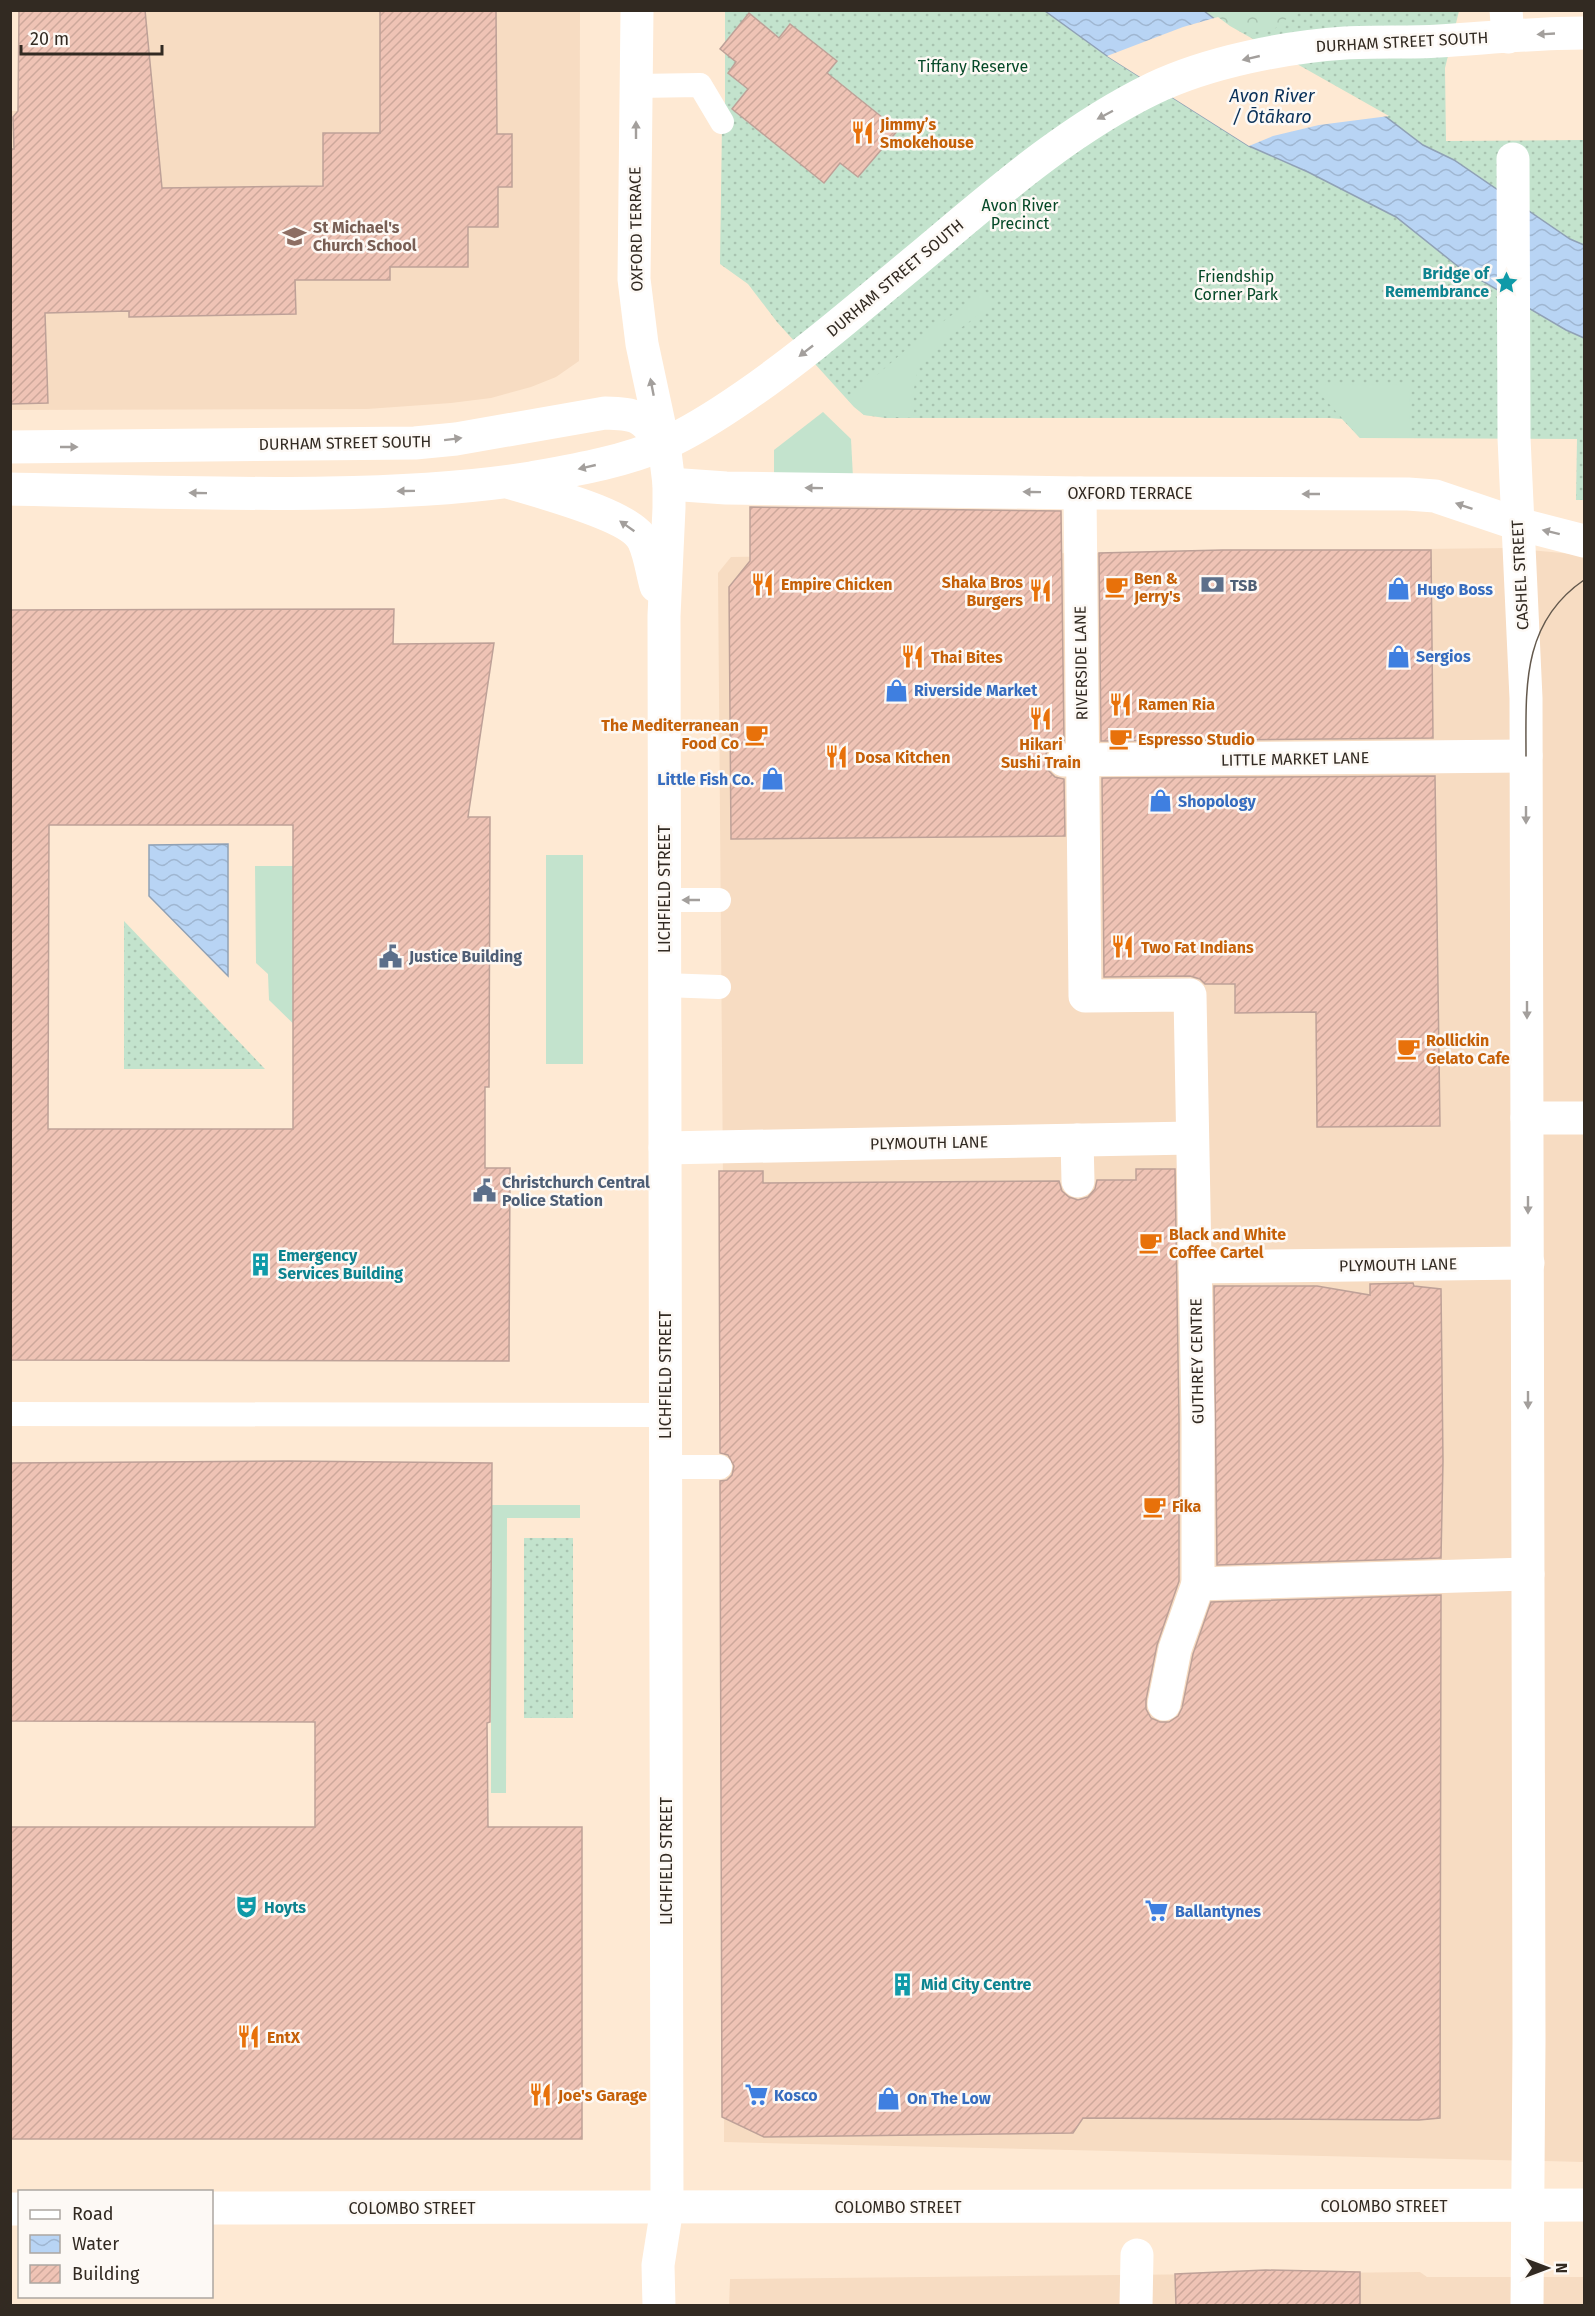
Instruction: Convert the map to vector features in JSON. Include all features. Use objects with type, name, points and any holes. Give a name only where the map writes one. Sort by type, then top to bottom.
[{"type":"street","name":"OXFORD TERRACE","points":[[637,10],[634,279],[642,345],[664,444]]},
{"type":"street","name":"DURHAM STREET SOUTH","points":[[10,489],[268,494],[426,491],[506,482],[594,465],[664,444],[714,417],[796,359],[996,194],[1069,138],[1098,118],[1157,87],[1253,57],[1308,47],[1346,43],[1434,41],[1507,24],[1584,33]]},
{"type":"street","name":"CASHEL STREET","points":[[1513,159],[1513,394],[1526,698],[1530,2041],[1527,2306]]},
{"type":"street","name":"DURHAM STREET SOUTH","points":[[10,447],[415,444],[456,440],[604,413],[629,414],[642,419],[664,444]]},
{"type":"street","name":"LICHFIELD STREET","points":[[659,2306],[658,2265],[668,2208],[664,616],[669,484],[664,444]]},
{"type":"street","points":[[506,482],[598,511],[628,525],[644,540],[664,616]]},
{"type":"street","name":"OXFORD TERRACE","points":[[669,484],[726,488],[1080,493],[1408,494],[1435,496],[1518,524],[1584,541]]},
{"type":"street","name":"RIVERSIDE LANE","points":[[1080,493],[1073,761],[1084,833],[1085,996],[1190,995],[1192,1138]]},
{"type":"street","name":"LITTLE MARKET LANE","points":[[1073,761],[1526,756]]},
{"type":"street","points":[[1527,1118],[1584,1118]]},
{"type":"street","name":"PLYMOUTH LANE","points":[[665,1148],[1192,1138]]},
{"type":"street","name":"GUTHREY CENTRE","points":[[1164,1704],[1175,1649],[1198,1584],[1198,1419],[1192,1138]]},
{"type":"street","points":[[1077,1140],[1078,1180]]},
{"type":"street","name":"PLYMOUTH LANE","points":[[1195,1267],[1528,1263]]},
{"type":"street","points":[[1198,1584],[1528,1574]]},
{"type":"street","name":"COLOMBO STREET","points":[[213,2208],[1584,2205]]},
{"type":"street","points":[[1136,2306],[1137,2254]]},
{"type":"lane","points":[[636,86],[700,85],[722,122]]},
{"type":"lane","points":[[664,900],[719,900]]},
{"type":"lane","points":[[664,985],[719,987]]},
{"type":"lane","points":[[10,1414],[665,1414]]},
{"type":"lane","points":[[665,1467],[720,1467]]},
{"type":"shaded area","name":"St Michael's Church School","points":[[18,11],[580,11],[579,361],[556,377],[531,387],[491,398],[451,403],[367,409],[11,410],[10,111],[18,111]]},
{"type":"shaded area","points":[[1508,548],[1584,555],[1584,2162],[724,2142],[726,1546],[718,573],[731,557]]},
{"type":"shaded area","points":[[1420,2272],[1427,2277],[1584,2277],[1584,2306],[729,2306],[730,2279]]},
{"type":"green space","name":"Avon River Precinct","points":[[725,11],[1459,11],[1445,68],[1446,141],[1584,140],[1584,500],[1576,500],[1577,439],[1360,438],[1342,419],[1330,418],[885,418],[864,415],[854,407],[777,322],[748,284],[720,264],[722,122],[725,105]]},
{"type":"green space","points":[[1175,11],[1296,11],[1273,30],[1222,34]]},
{"type":"green space","points":[[985,291],[994,303],[941,345],[918,371],[914,388],[914,418],[864,415],[848,400],[915,342]]},
{"type":"green space","points":[[1410,384],[1409,437],[1360,438],[1312,385]]},
{"type":"green space","points":[[823,412],[851,439],[853,478],[774,477],[774,450]]},
{"type":"green space","points":[[546,855],[583,855],[583,1064],[546,1064]]},
{"type":"green space","points":[[255,866],[308,866],[309,1039],[269,1000],[268,974],[256,963]]},
{"type":"green space","points":[[124,921],[265,1069],[124,1069]]},
{"type":"green space","points":[[491,1505],[580,1505],[580,1518],[507,1518],[506,1793],[491,1793]]},
{"type":"green space","points":[[524,1538],[573,1538],[573,1718],[524,1718]]},
{"type":"water","name":"Avon River / Ōtākaro","points":[[1045,11],[1204,11],[1228,29],[1386,117],[1423,145],[1454,160],[1570,239],[1584,245],[1584,338],[1566,330],[1460,268],[1396,217],[1308,172],[1249,146],[1107,56]]},
{"type":"water","points":[[228,844],[228,976],[149,896],[149,845]]},
{"type":"pier","points":[[1218,17],[1389,116],[1319,125],[1273,136],[1249,146],[1107,56],[1183,27]]},
{"type":"building","name":"St Michael's Church School","points":[[19,10],[145,10],[162,188],[323,186],[323,133],[380,133],[380,10],[496,10],[497,134],[512,134],[512,187],[498,187],[498,227],[468,227],[468,267],[390,267],[390,280],[295,280],[296,314],[129,317],[129,311],[45,313],[48,403],[10,404],[10,149],[14,149],[13,117],[18,111]]},
{"type":"building","points":[[749,13],[779,38],[790,24],[837,61],[827,73],[898,130],[858,177],[840,163],[824,183],[732,109],[748,89],[728,73],[736,62],[720,49]]},
{"type":"building","name":"Riverside Market","points":[[750,507],[1061,511],[1064,741],[1054,744],[1047,751],[1045,760],[1048,770],[1055,777],[1064,779],[1065,836],[731,839],[729,587],[750,561]]},
{"type":"building","points":[[1223,550],[1431,550],[1433,738],[1101,741],[1099,553]]},
{"type":"building","points":[[394,609],[393,644],[494,643],[468,817],[490,817],[489,1087],[485,1087],[485,1168],[510,1168],[509,1361],[10,1360],[10,610]],"holes":[[[49,825],[293,825],[293,1129],[48,1129]]]},
{"type":"building","points":[[1435,776],[1440,1126],[1317,1127],[1316,1012],[1235,1013],[1235,984],[1205,984],[1200,979],[1190,976],[1104,977],[1102,778]]},
{"type":"building","points":[[1136,1169],[1175,1169],[1179,1581],[1157,1645],[1146,1700],[1146,1709],[1151,1718],[1160,1722],[1169,1722],[1178,1716],[1182,1708],[1193,1654],[1211,1602],[1441,1595],[1440,2118],[1419,2120],[1083,2118],[1073,2133],[764,2137],[722,2117],[720,1481],[727,1480],[732,1475],[734,1466],[728,1455],[720,1453],[719,1171],[763,1171],[763,1183],[1059,1181],[1062,1191],[1078,1200],[1088,1197],[1095,1189],[1097,1180],[1136,1180]]},
{"type":"building","points":[[1413,1283],[1414,1286],[1441,1289],[1443,1461],[1441,1558],[1217,1565],[1214,1286],[1317,1286],[1370,1295],[1370,1284]]},
{"type":"building","points":[[288,1461],[492,1463],[490,1722],[487,1723],[488,1827],[582,1827],[582,2139],[10,2139],[10,1827],[315,1827],[315,1722],[10,1721],[10,1463]]},
{"type":"building","points":[[1266,2270],[1360,2272],[1360,2306],[1176,2306],[1175,2274]]},
{"type":"tram line","points":[[1526,756],[1528,682],[1531,659],[1538,637],[1548,616],[1563,597],[1584,580]]},
{"type":"place","name":"Jimmy’s Smokehouse","points":[[862,133]]},
{"type":"place","name":"St Michael's Church School","points":[[295,236]]},
{"type":"place","name":"Bridge of Remembrance","points":[[1507,282]]},
{"type":"place","name":"Empire Chicken","points":[[763,584]]},
{"type":"place","name":"TSB","points":[[1212,585]]},
{"type":"place","name":"Ben & Jerry's","points":[[1116,587]]},
{"type":"place","name":"Hugo Boss","points":[[1399,589]]},
{"type":"place","name":"Shaka Bros Burgers","points":[[1041,591]]},
{"type":"place","name":"Sergios","points":[[1398,656]]},
{"type":"place","name":"Thai Bites","points":[[913,657]]},
{"type":"place","name":"Riverside Market","points":[[896,690]]},
{"type":"place","name":"Ramen Ria","points":[[1120,704]]},
{"type":"place","name":"Hikari Sushi Train","points":[[1041,719]]},
{"type":"place","name":"The Mediterranean Food Co","points":[[757,734]]},
{"type":"place","name":"Espresso Studio","points":[[1120,739]]},
{"type":"place","name":"Dosa Kitchen","points":[[837,757]]},
{"type":"place","name":"Little Fish Co.","points":[[772,779]]},
{"type":"place","name":"Shopology","points":[[1160,801]]},
{"type":"place","name":"Two Fat Indians","points":[[1123,947]]},
{"type":"place","name":"Justice Building","points":[[391,956]]},
{"type":"place","name":"Rollickin Gelato Cafe","points":[[1408,1049]]},
{"type":"place","name":"Christchurch Central Police Station","points":[[484,1191]]},
{"type":"place","name":"Black and White Coffee Cartel","points":[[1151,1243]]},
{"type":"place","name":"Emergency Services Building","points":[[260,1264]]},
{"type":"place","name":"Fika","points":[[1154,1506]]},
{"type":"place","name":"Hoyts","points":[[246,1907]]},
{"type":"place","name":"Ballantynes","points":[[1157,1911]]},
{"type":"place","name":"Mid City Centre","points":[[903,1984]]},
{"type":"place","name":"EntX","points":[[249,2037]]},
{"type":"place","name":"Joe's Garage","points":[[540,2095]]},
{"type":"place","name":"Kosco","points":[[756,2095]]},
{"type":"place","name":"On The Low","points":[[889,2098]]},
{"type":"park label","name":"Tiffany Reserve","points":[[973,66]]},
{"type":"park label","name":"Friendship Corner Park","points":[[1236,285]]}]
